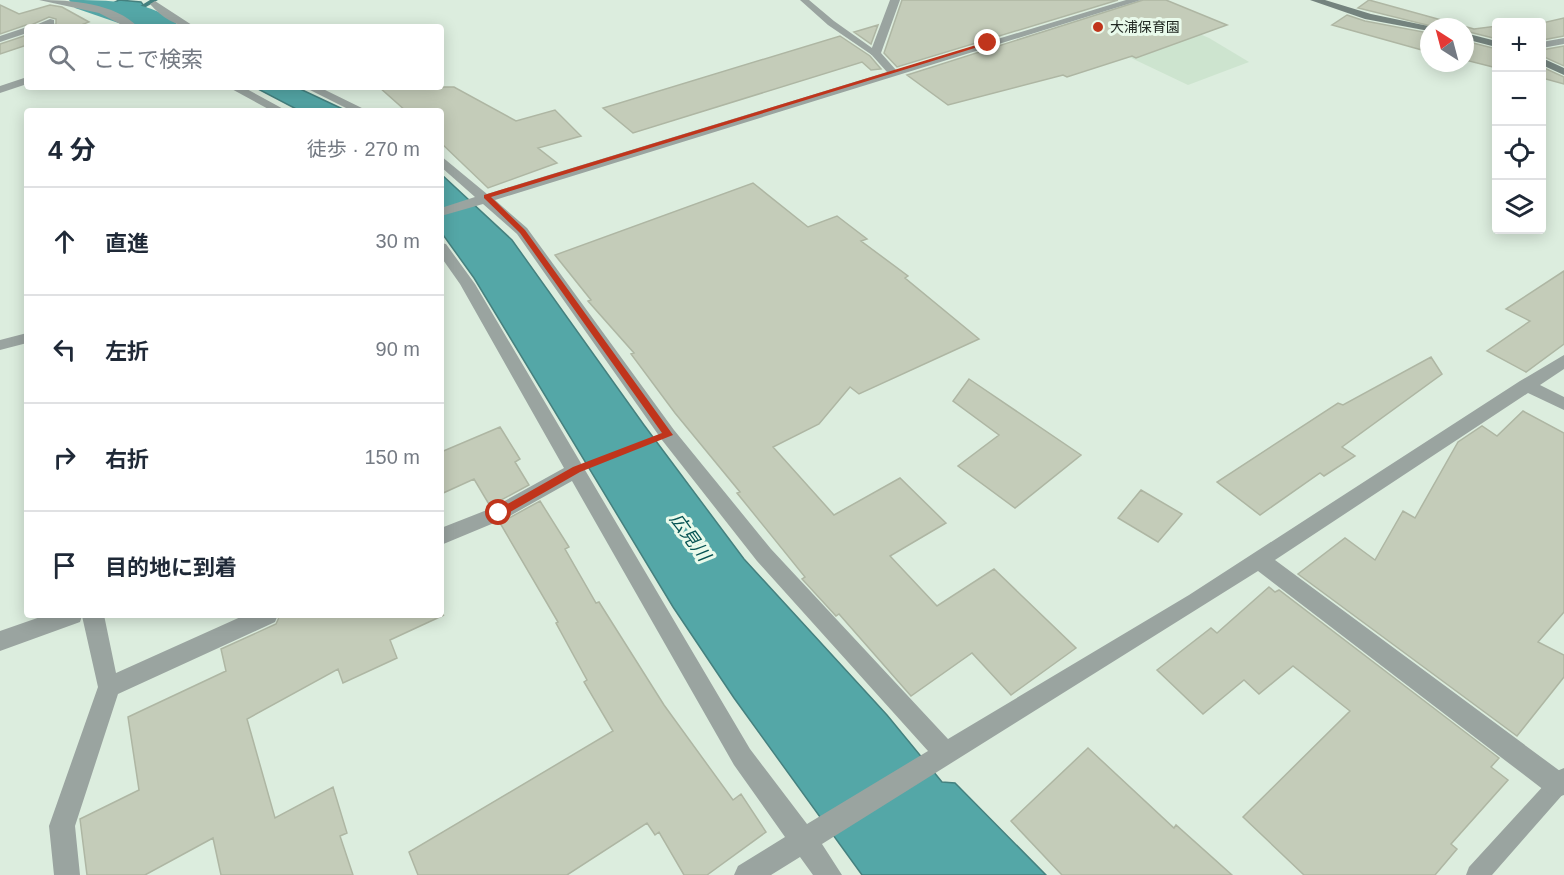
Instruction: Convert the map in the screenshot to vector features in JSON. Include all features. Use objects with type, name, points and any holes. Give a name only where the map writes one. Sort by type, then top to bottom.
[{"type":"main road","points":[[1315,0],[1369,17],[1420,26]]},
{"type":"main road","points":[[1474,38],[1492,43]]},
{"type":"main road","points":[[1546,63],[1564,72]]},
{"type":"street","points":[[44,0],[99,11],[130,24]]},
{"type":"street","points":[[894,74],[875,53],[895,0]]},
{"type":"street","points":[[444,211],[1136,0]]},
{"type":"street","points":[[154,4],[184,24]]},
{"type":"street","points":[[45,24],[51,22]]},
{"type":"street","points":[[0,39],[24,31]]},
{"type":"street","points":[[0,90],[24,81]]},
{"type":"street","points":[[240,90],[275,108]]},
{"type":"street","points":[[316,90],[356,108]]},
{"type":"street","points":[[444,163],[480,199],[522,231],[668,435],[764,555],[939,757]]},
{"type":"street","points":[[444,251],[467,284],[742,758],[813,834],[830,875]]},
{"type":"street","points":[[0,345],[24,339]]},
{"type":"street","points":[[747,875],[1196,601],[1564,361]]},
{"type":"street","points":[[1526,385],[1564,404]]},
{"type":"street","points":[[444,536],[499,513],[576,470]]},
{"type":"street","points":[[1259,560],[1561,781]]},
{"type":"street","points":[[0,641],[64,618]]},
{"type":"street","points":[[67,875],[62,826],[109,687],[94,618]]},
{"type":"street","points":[[109,687],[260,618]]},
{"type":"lane","points":[[804,0],[831,23],[875,53]]},
{"type":"lane","points":[[1546,44],[1564,41]]},
{"type":"lane","points":[[1478,875],[1561,781]]},
{"type":"path","points":[[576,470],[668,435]]},
{"type":"shaded area","points":[[1132,5],[1209,38],[1249,62],[1188,85],[1064,26]]},
{"type":"water","points":[[119,0],[141,2],[149,12],[169,24],[147,24],[142,20],[103,8]]},
{"type":"water","points":[[260,90],[302,90],[341,108],[294,108]]},
{"type":"water","points":[[444,177],[512,240],[644,425],[744,559],[887,715],[942,782],[955,783],[1046,875],[862,875],[734,698],[673,607],[474,278],[444,236]]},
{"type":"building","points":[[902,0],[1118,0],[897,67],[884,53]]},
{"type":"building","points":[[1143,0],[1166,0],[1227,25],[1136,58],[1132,56],[1067,77],[1063,75],[948,105],[907,75]]},
{"type":"building","points":[[1369,0],[1434,18],[1420,18],[1420,23],[1358,8]]},
{"type":"building","points":[[0,5],[19,14],[50,5],[62,7],[89,22],[56,24],[56,19],[49,17],[0,34]]},
{"type":"building","points":[[1347,15],[1365,21],[1420,31],[1420,49],[1332,25]]},
{"type":"building","points":[[1564,18],[1564,36],[1546,39],[1546,22]]},
{"type":"building","points":[[878,25],[871,44],[854,32]]},
{"type":"building","points":[[1492,27],[1492,38],[1474,33],[1474,29]]},
{"type":"building","points":[[24,36],[24,46],[0,54],[0,44]]},
{"type":"building","points":[[840,36],[870,56],[881,69],[871,70],[862,62],[633,133],[603,108]]},
{"type":"building","points":[[1474,43],[1492,48],[1492,67],[1474,62]]},
{"type":"building","points":[[1564,46],[1564,66],[1546,58],[1546,49]]},
{"type":"building","points":[[1546,69],[1564,77],[1564,84],[1546,79]]},
{"type":"building","points":[[444,87],[454,87],[516,121],[555,110],[581,136],[538,148],[557,163],[488,188],[444,146],[444,108],[403,108],[382,90],[444,90]]},
{"type":"building","points":[[753,183],[808,227],[837,216],[867,239],[861,241],[908,276],[905,278],[979,339],[859,394],[850,387],[819,424],[773,447],[834,515],[900,478],[946,523],[890,556],[937,606],[994,569],[1076,648],[1011,695],[972,653],[911,696],[839,614],[836,616],[802,579],[805,577],[737,493],[740,492],[675,413],[631,354],[634,353],[588,301],[591,300],[555,255]]},
{"type":"building","points":[[1564,271],[1564,344],[1526,372],[1487,351],[1530,321],[1506,309]]},
{"type":"building","points":[[1431,357],[1442,374],[1342,447],[1355,456],[1324,476],[1320,473],[1260,515],[1217,482],[1338,403],[1343,405]]},
{"type":"building","points":[[969,379],[1081,455],[1015,508],[958,466],[999,435],[953,401]]},
{"type":"building","points":[[1523,411],[1564,433],[1564,612],[1538,642],[1564,655],[1564,677],[1517,736],[1298,574],[1345,538],[1375,560],[1403,511],[1415,518],[1458,442],[1482,426],[1497,436]]},
{"type":"building","points":[[500,427],[520,459],[515,462],[529,485],[490,506],[474,479],[444,493],[444,451]]},
{"type":"building","points":[[1141,490],[1182,514],[1158,542],[1118,518]]},
{"type":"building","points":[[540,501],[569,547],[565,549],[596,603],[599,602],[664,705],[733,800],[741,794],[766,832],[707,875],[684,875],[659,832],[655,835],[647,823],[567,875],[418,875],[409,852],[613,731],[584,682],[587,680],[556,623],[558,622],[500,523]]},
{"type":"building","points":[[1269,587],[1275,592],[1279,590],[1499,758],[1491,767],[1508,780],[1451,844],[1457,849],[1435,875],[1304,875],[1243,817],[1350,711],[1293,666],[1259,694],[1244,680],[1203,714],[1157,670],[1211,628],[1217,633]]},
{"type":"building","points":[[279,618],[438,618],[390,640],[397,658],[343,683],[338,669],[247,719],[275,818],[333,787],[347,833],[340,836],[353,875],[221,875],[213,838],[145,875],[87,875],[80,819],[139,790],[128,717],[226,671],[221,649],[276,624]]},
{"type":"building","points":[[1088,748],[1174,828],[1176,825],[1232,875],[1062,875],[1011,821]]},
{"type":"waterway","name":"広見川","points":[[89,0],[140,16],[154,24]]},
{"type":"waterway","points":[[132,13],[155,0]]},
{"type":"place","name":"大浦保育園","points":[[1098,27]]},
{"type":"route","points":[[499,513],[576,470],[668,435],[522,231],[486,197],[894,74],[988,43]]}]
